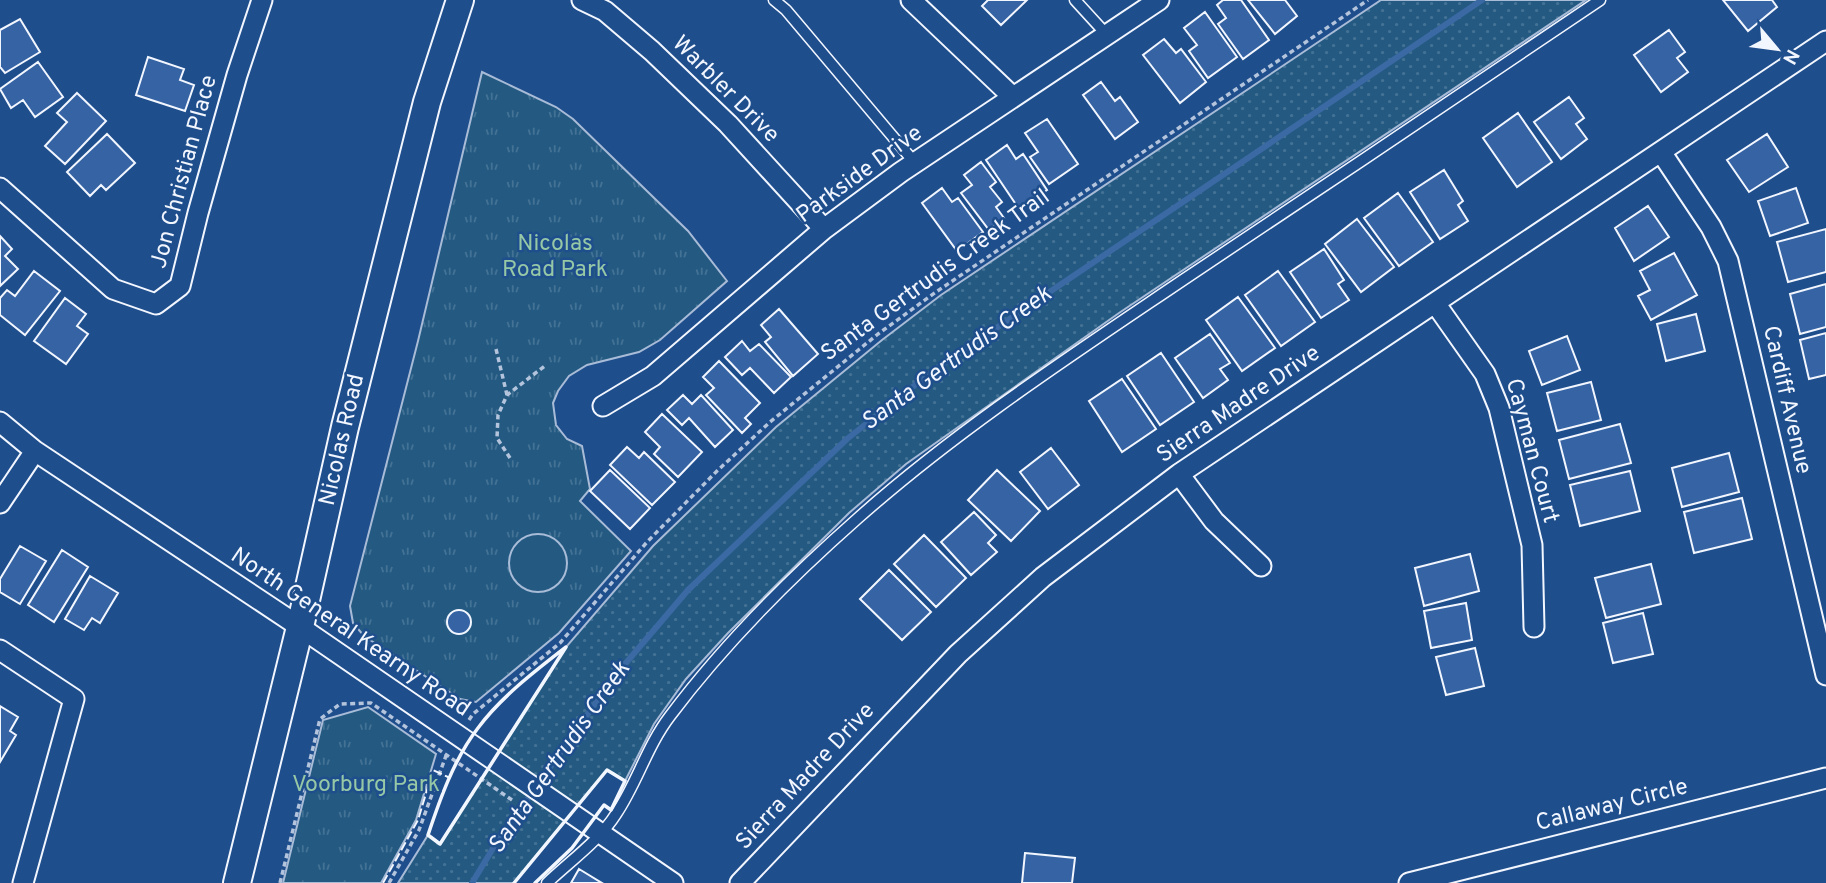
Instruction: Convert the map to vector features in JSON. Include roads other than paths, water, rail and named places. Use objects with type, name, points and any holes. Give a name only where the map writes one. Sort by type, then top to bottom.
[{"type":"main road","name":"Nicolas Road","points":[[237,883],[300,627],[345,427],[427,102],[460,0]]},
{"type":"street","name":"Jon Christian Place","points":[[0,188],[113,289],[156,304],[180,286],[198,213],[262,0]]},
{"type":"street","name":"Warbler Drive","points":[[582,0],[609,6],[728,124],[824,229]]},
{"type":"street","points":[[911,0],[1013,97]]},
{"type":"street","name":"Parkside Drive","points":[[603,406],[653,376],[824,229],[915,163],[1159,0]]},
{"type":"street","name":"Sierra Madre Drive","points":[[740,883],[958,653],[1043,578],[1179,474],[1826,41]]},
{"type":"street","name":"Cardiff Avenue","points":[[1661,152],[1711,227],[1728,261],[1826,675]]},
{"type":"street","name":"Cayman Court","points":[[1434,303],[1485,374],[1499,408],[1532,545],[1534,627]]},
{"type":"street","name":"North General Kearny Road","points":[[0,422],[35,451],[300,627],[673,883]]},
{"type":"street","points":[[0,503],[35,451]]},
{"type":"street","points":[[1179,474],[1214,521],[1261,566]]},
{"type":"street","points":[[0,650],[74,699],[23,883]]},
{"type":"street","name":"Callaway Circle","points":[[1409,883],[1826,778]]},
{"type":"lane","points":[[774,0],[786,10],[915,163]]},
{"type":"lane","points":[[1075,0],[1107,35]]},
{"type":"lane","points":[[547,883],[626,798],[667,720],[753,619],[802,570],[909,475],[986,416],[1124,320],[1600,0]]},
{"type":"waterway","name":"Santa Gertrudis Creek","points":[[472,883],[495,845],[614,677],[688,590],[847,439],[934,370],[1482,0]]},
{"type":"park label","name":"Nicolas Road Park","points":[[555,257]]},
{"type":"park label","name":"Voorburg Park","points":[[366,785]]}]
